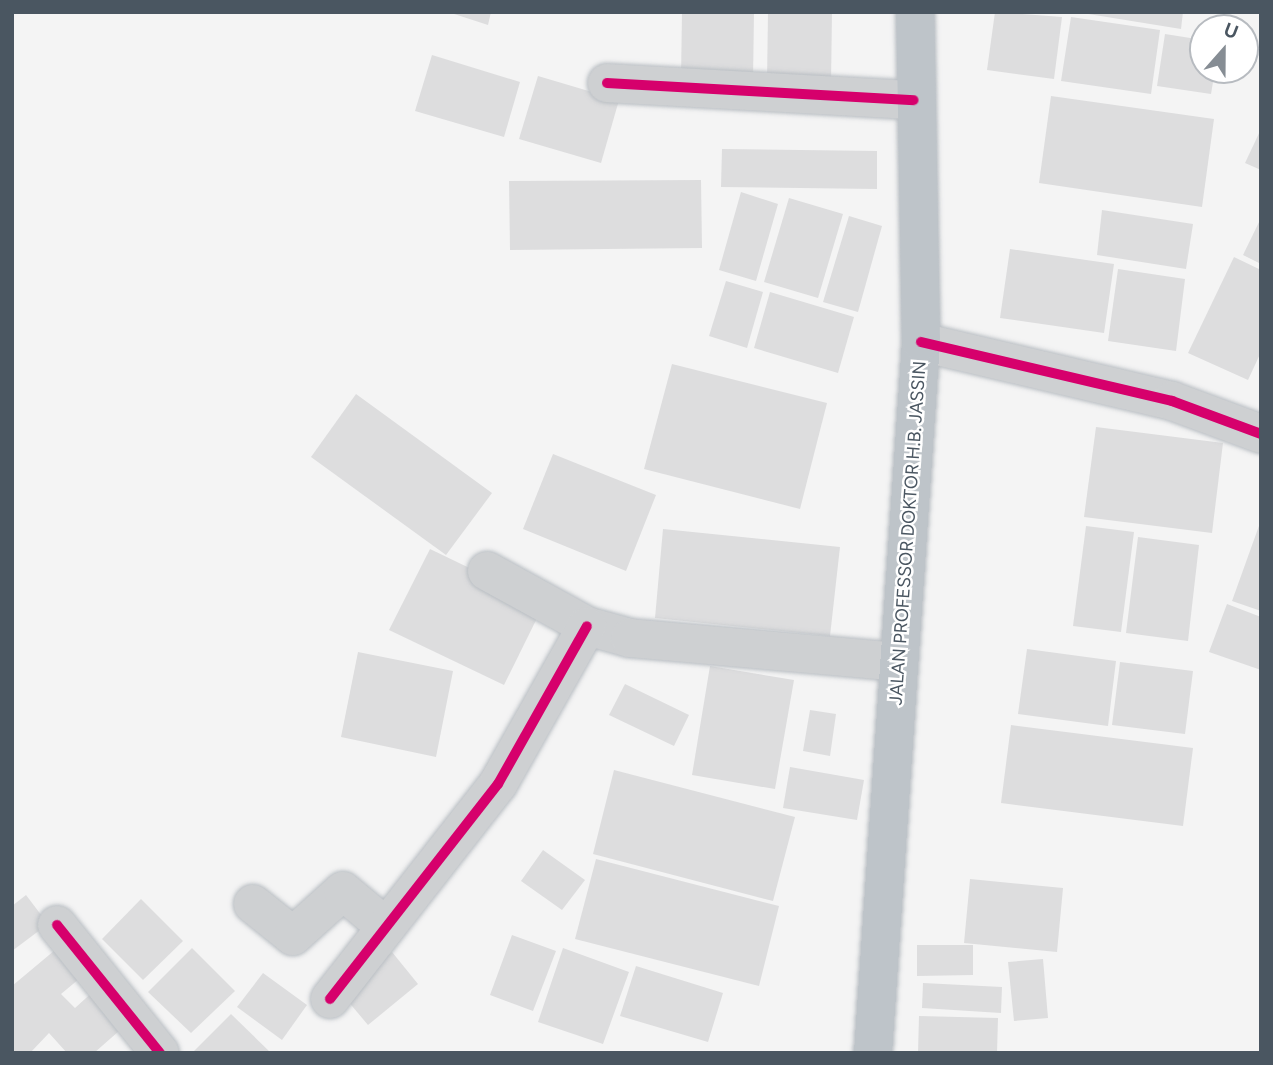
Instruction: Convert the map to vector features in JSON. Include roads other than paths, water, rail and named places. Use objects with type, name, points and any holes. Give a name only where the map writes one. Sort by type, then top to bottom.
[{"type":"highway","name":"JALAN PROFESSOR DOKTOR H.B. JASSIN","points":[[873,1053],[921,342],[914,100],[915,12]]},
{"type":"street","points":[[607,83],[914,100]]},
{"type":"street","points":[[921,342],[1172,401],[1261,434]]},
{"type":"street","points":[[487,571],[587,626],[630,638],[899,662]]},
{"type":"street","points":[[330,999],[498,785],[587,626]]},
{"type":"street","points":[[253,904],[293,936],[342,891],[386,927]]},
{"type":"street","points":[[57,925],[160,1053]]}]
